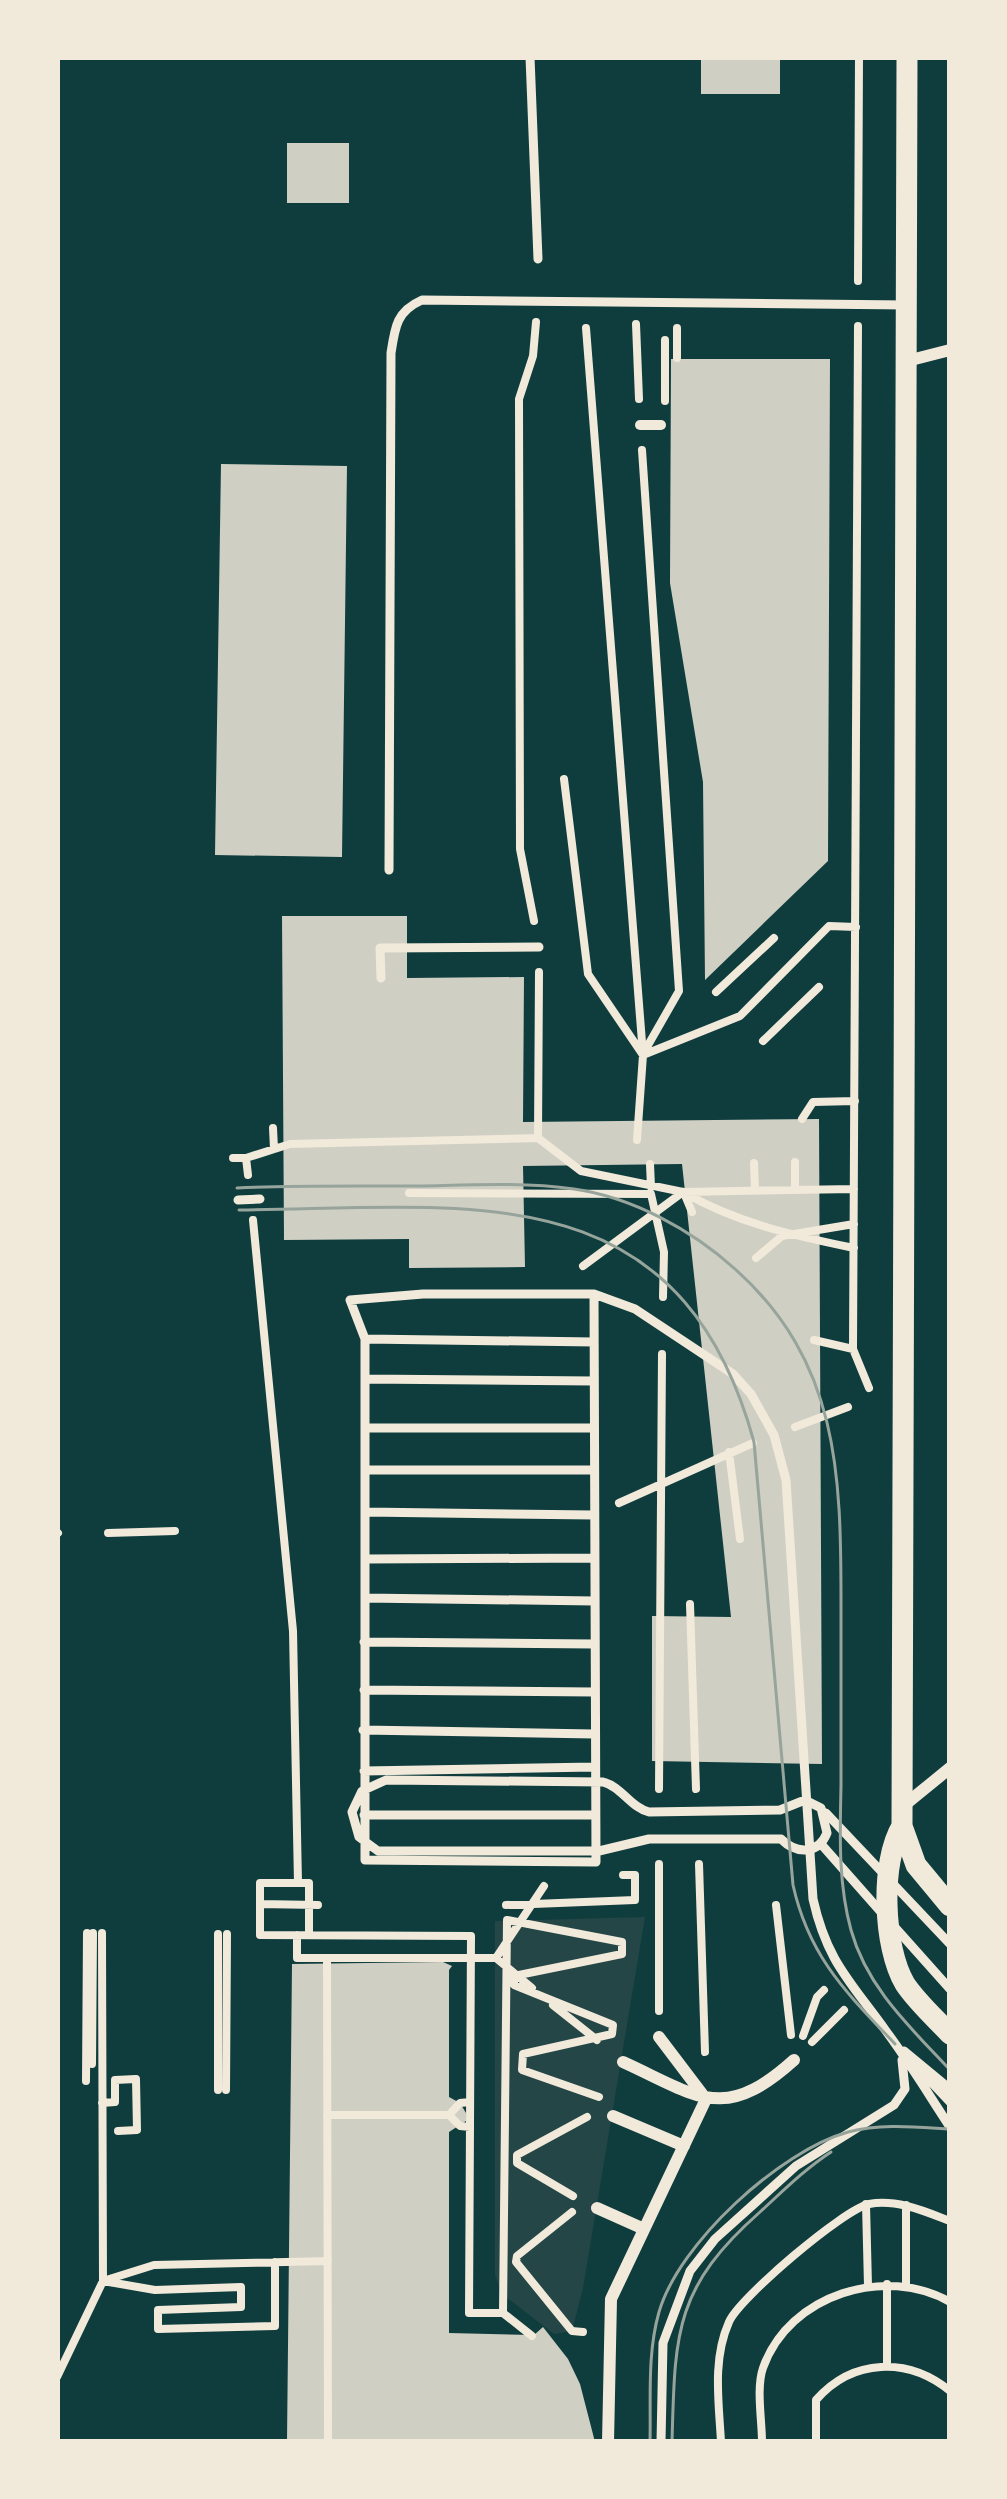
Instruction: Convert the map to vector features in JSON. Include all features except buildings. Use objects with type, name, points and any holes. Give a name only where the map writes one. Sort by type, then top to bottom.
[{"type":"street","points":[[907,57],[902,1816],[916,1865],[950,1906]]},
{"type":"street","points":[[907,361],[950,350]]},
{"type":"street","points":[[640,425],[663,423]]},
{"type":"street","points":[[950,1768],[902,1816],[890,1846],[888,1916],[895,1961],[917,1999],[950,2034]]},
{"type":"street","points":[[659,2037],[706,2099]]},
{"type":"street","points":[[623,2062],[706,2099],[728,2100],[754,2090],[794,2060]]},
{"type":"street","points":[[608,2442],[610,2299],[706,2099]]},
{"type":"street","points":[[613,2116],[684,2146]]},
{"type":"street","points":[[598,2209],[644,2229]]},
{"type":"lane","points":[[530,57],[538,259]]},
{"type":"lane","points":[[389,870],[391,376],[395,324],[405,307],[422,300],[907,305]]},
{"type":"lane","points":[[381,978],[380,948],[539,947]]},
{"type":"lane","points":[[238,1200],[255,1199]]},
{"type":"lane","points":[[594,1294],[596,1862],[365,1860],[365,1339],[350,1300],[423,1294],[594,1294],[634,1309],[733,1374],[751,1394],[774,1435],[786,1480],[813,1899],[833,1961],[896,2044],[950,2127]]},
{"type":"lane","points":[[365,1339],[594,1342]]},
{"type":"lane","points":[[365,1379],[594,1381]]},
{"type":"lane","points":[[366,1428],[592,1428]]},
{"type":"lane","points":[[366,1469],[592,1470]]},
{"type":"lane","points":[[366,1512],[593,1515]]},
{"type":"lane","points":[[367,1558],[593,1558]]},
{"type":"lane","points":[[365,1598],[594,1601]]},
{"type":"lane","points":[[364,1642],[594,1644]]},
{"type":"lane","points":[[364,1690],[594,1692]]},
{"type":"lane","points":[[363,1730],[595,1734]]},
{"type":"lane","points":[[364,1771],[594,1767]]},
{"type":"lane","points":[[821,1808],[828,1824],[821,1844],[809,1850],[797,1850],[781,1839],[649,1839],[599,1851],[389,1852],[367,1846],[358,1837],[352,1813],[362,1791],[386,1780],[603,1782],[649,1812],[780,1810],[805,1800],[821,1808],[950,1944]]},
{"type":"lane","points":[[364,1815],[594,1815]]},
{"type":"lane","points":[[821,1844],[950,1989]]},
{"type":"lane","points":[[896,2044],[950,2089]]},
{"type":"lane","points":[[896,2044],[950,2102]]},
{"type":"lane","points":[[661,2442],[663,2343],[690,2271],[715,2239],[796,2166],[894,2105],[905,2090],[906,2070],[896,2044]]},
{"type":"path","points":[[814,1340],[854,1349],[859,57]]},
{"type":"path","points":[[538,300],[533,356],[518,399],[520,849],[539,947],[538,1138]]},
{"type":"path","points":[[636,339],[651,625],[680,992],[643,1055]]},
{"type":"path","points":[[663,423],[665,340]]},
{"type":"path","points":[[585,357],[643,1055],[637,1140]]},
{"type":"path","points":[[564,779],[588,974],[643,1055]]},
{"type":"path","points":[[643,1055],[740,1016],[829,926],[856,927]]},
{"type":"path","points":[[716,992],[774,938]]},
{"type":"path","points":[[763,1041],[819,987]]},
{"type":"path","points":[[802,1119],[813,1102],[855,1101]]},
{"type":"path","points":[[273,1128],[274,1149]]},
{"type":"path","points":[[233,1159],[290,1144],[538,1138],[580,1171],[683,1192],[854,1189]]},
{"type":"path","points":[[246,1158],[255,1199],[293,1631],[298,1883]]},
{"type":"path","points":[[795,1162],[795,1190]]},
{"type":"path","points":[[754,1163],[755,1190]]},
{"type":"path","points":[[650,1165],[651,1194]]},
{"type":"path","points":[[683,1192],[692,1212]]},
{"type":"path","points":[[683,1192],[717,1211],[790,1235],[854,1248]]},
{"type":"path","points":[[756,1258],[782,1236],[854,1224]]},
{"type":"path","points":[[593,1515],[729,1452],[848,1407]]},
{"type":"path","points":[[729,1452],[740,1539]]},
{"type":"path","points":[[108,1533],[176,1531]]},
{"type":"path","points":[[532,2336],[503,2313],[469,2313],[470,2102],[471,1958],[471,1936],[303,1935],[260,1935],[260,1883],[308,1883],[303,1935],[297,1958],[471,1958],[496,1958],[623,2062]]},
{"type":"path","points":[[496,1958],[545,1890]]},
{"type":"path","points":[[506,1905],[635,1900],[635,1892]]},
{"type":"path","points":[[260,1904],[318,1905]]},
{"type":"path","points":[[776,1905],[794,2060]]},
{"type":"path","points":[[503,2313],[510,1981],[507,1920],[622,1942],[622,1954],[514,1976],[510,1981]]},
{"type":"path","points":[[57,2377],[103,2281],[103,2103],[94,1933],[89,2081]]},
{"type":"path","points":[[222,1934],[222,2090]]},
{"type":"path","points":[[327,1958],[328,2442]]},
{"type":"path","points":[[505,2257],[517,2258],[577,2208],[578,2199],[517,2163],[517,2156],[603,2108],[604,2098],[522,2070],[523,2054],[612,2034],[613,2025],[510,1981]]},
{"type":"path","points":[[506,2060],[521,2061]]},
{"type":"path","points":[[103,2103],[115,2102],[115,2080],[136,2079],[137,2130],[118,2131]]},
{"type":"path","points":[[448,2115],[460,2103],[470,2102]]},
{"type":"path","points":[[327,2114],[448,2115],[460,2126],[470,2127]]},
{"type":"path","points":[[506,2157],[517,2159]]},
{"type":"path","points":[[866,2204],[868,2286]]},
{"type":"path","points":[[721,2442],[718,2364],[730,2317],[747,2298],[844,2215],[866,2204],[905,2205],[950,2221]]},
{"type":"path","points":[[905,2205],[906,2285]]},
{"type":"path","points":[[517,2258],[572,2331]]},
{"type":"path","points":[[103,2281],[154,2265],[328,2261]]},
{"type":"path","points":[[103,2281],[155,2290],[241,2287],[241,2307],[158,2310],[158,2329],[275,2326],[275,2262]]},
{"type":"path","points":[[887,2284],[887,2366]]},
{"type":"path","points":[[762,2442],[762,2371],[772,2352],[814,2308],[831,2297],[887,2284],[906,2285],[950,2302]]},
{"type":"path","points":[[816,2442],[816,2400],[842,2377],[887,2366],[933,2377],[950,2391]]},
{"type":"shaded area","points":[[645,1917],[583,2288],[572,2331],[554,2334],[502,2294],[495,2275],[495,1921]]},
{"type":"tram line","points":[[237,1188],[516,1185],[596,1193],[639,1208],[700,1241],[769,1305],[795,1342],[814,1382],[835,1465],[841,1555],[841,1858],[851,1930],[879,1989],[950,2070]]},
{"type":"tram line","points":[[239,1210],[405,1207],[482,1211],[553,1223],[618,1248],[674,1290],[720,1354],[754,1442],[793,1885],[800,1910],[832,1972],[895,2044]]},
{"type":"tram line","points":[[650,2442],[651,2360],[659,2312],[687,2257],[710,2230],[764,2179],[821,2142],[874,2127],[950,2129]]},
{"type":"tram line","points":[[672,2442],[678,2341],[695,2289],[732,2239],[831,2152]]}]
